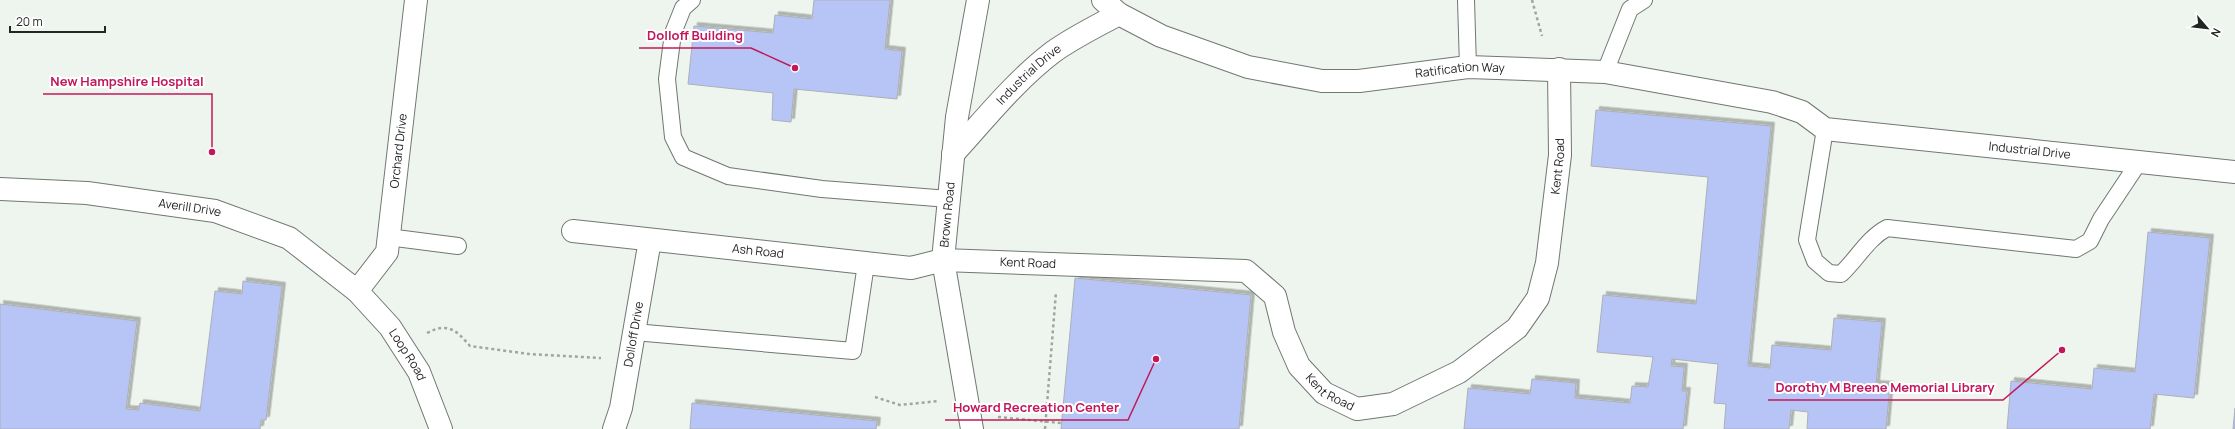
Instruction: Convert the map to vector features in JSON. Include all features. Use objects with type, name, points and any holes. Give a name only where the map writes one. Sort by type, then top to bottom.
[{"type":"street","name":"Orchard Drive","points":[[357,291],[387,252],[416,0]]},
{"type":"street","name":"Brown Road","points":[[972,429],[943,260],[957,117],[978,0]]},
{"type":"street","name":"Industrial Drive","points":[[953,154],[1023,78],[1042,61],[1111,7]]},
{"type":"street","name":"Ratification Way","points":[[1111,7],[1162,36],[1248,67],[1322,81],[1359,80],[1468,67],[1559,69],[1605,72],[1772,102],[1802,112],[1824,129]]},
{"type":"street","name":"Kent Road","points":[[943,260],[1246,271],[1275,296],[1284,332],[1299,366],[1324,393],[1357,409],[1393,404],[1459,372],[1517,328],[1538,298],[1547,263],[1560,155],[1559,69]]},
{"type":"street","name":"Industrial Drive","points":[[1824,129],[2235,172]]},
{"type":"street","name":"Averill Drive","points":[[0,189],[87,193],[215,211],[289,238],[357,291]]},
{"type":"street","name":"Ash Road","points":[[573,231],[911,268],[943,260]]},
{"type":"street","name":"Dolloff Drive","points":[[614,429],[621,408],[650,240]]},
{"type":"street","name":"Loop Road","points":[[357,291],[390,327],[419,372],[441,429]]},
{"type":"lane","points":[[692,0],[683,8],[673,33],[667,79],[672,137],[683,157],[728,176],[822,189],[949,199]]},
{"type":"lane","points":[[1466,0],[1468,67]]},
{"type":"lane","points":[[1605,72],[1630,9],[1644,0]]},
{"type":"lane","points":[[1824,129],[1807,240],[1815,261],[1829,273],[1841,274],[1857,259],[1875,235],[1887,228],[2076,249],[2090,241],[2102,219],[2139,162]]},
{"type":"lane","points":[[388,237],[458,246]]},
{"type":"lane","points":[[634,332],[854,351],[866,264]]},
{"type":"path","points":[[1532,0],[1542,36]]},
{"type":"path","points":[[1045,429],[1058,264]]},
{"type":"path","points":[[402,347],[430,332],[445,327],[457,331],[470,346],[529,354],[604,358]]},
{"type":"path","points":[[875,397],[900,405],[943,401]]},
{"type":"path","points":[[990,416],[1061,423]]},
{"type":"building","points":[[814,0],[890,0],[885,49],[902,51],[897,99],[794,89],[791,122],[772,120],[773,93],[688,84],[694,26],[773,33],[775,15],[812,19]]},
{"type":"building","points":[[1596,110],[1771,126],[1748,366],[1770,368],[1772,345],[1831,350],[1834,318],[1882,322],[1876,384],[1890,385],[1886,429],[1807,429],[1808,412],[1791,410],[1789,429],[1724,429],[1726,404],[1714,403],[1718,364],[1672,359],[1671,366],[1684,367],[1682,391],[1687,391],[1683,429],[1464,429],[1468,388],[1530,394],[1532,379],[1576,383],[1575,398],[1630,403],[1632,386],[1648,387],[1653,357],[1597,352],[1603,295],[1696,304],[1708,177],[1591,166]]},
{"type":"building","points":[[2148,232],[2210,238],[2194,398],[2154,394],[2150,429],[2007,429],[2011,381],[2092,389],[2094,368],[2135,372]]},
{"type":"building","points":[[1075,278],[1251,295],[1239,429],[1061,429]]},
{"type":"building","points":[[243,281],[282,286],[266,420],[261,420],[260,429],[0,429],[0,304],[137,321],[126,409],[139,410],[140,403],[200,411],[215,291],[242,294]]},
{"type":"building","points":[[692,403],[877,421],[876,429],[690,429]]},
{"type":"building","points":[[2235,408],[2235,429],[2233,429]]},
{"type":"place","name":"Dolloff Building","points":[[795,68]]},
{"type":"place","name":"New Hampshire Hospital","points":[[212,152]]},
{"type":"place","name":"Dorothy M Breene Memorial Library","points":[[2062,350]]},
{"type":"place","name":"Howard Recreation Center","points":[[1156,359]]}]
